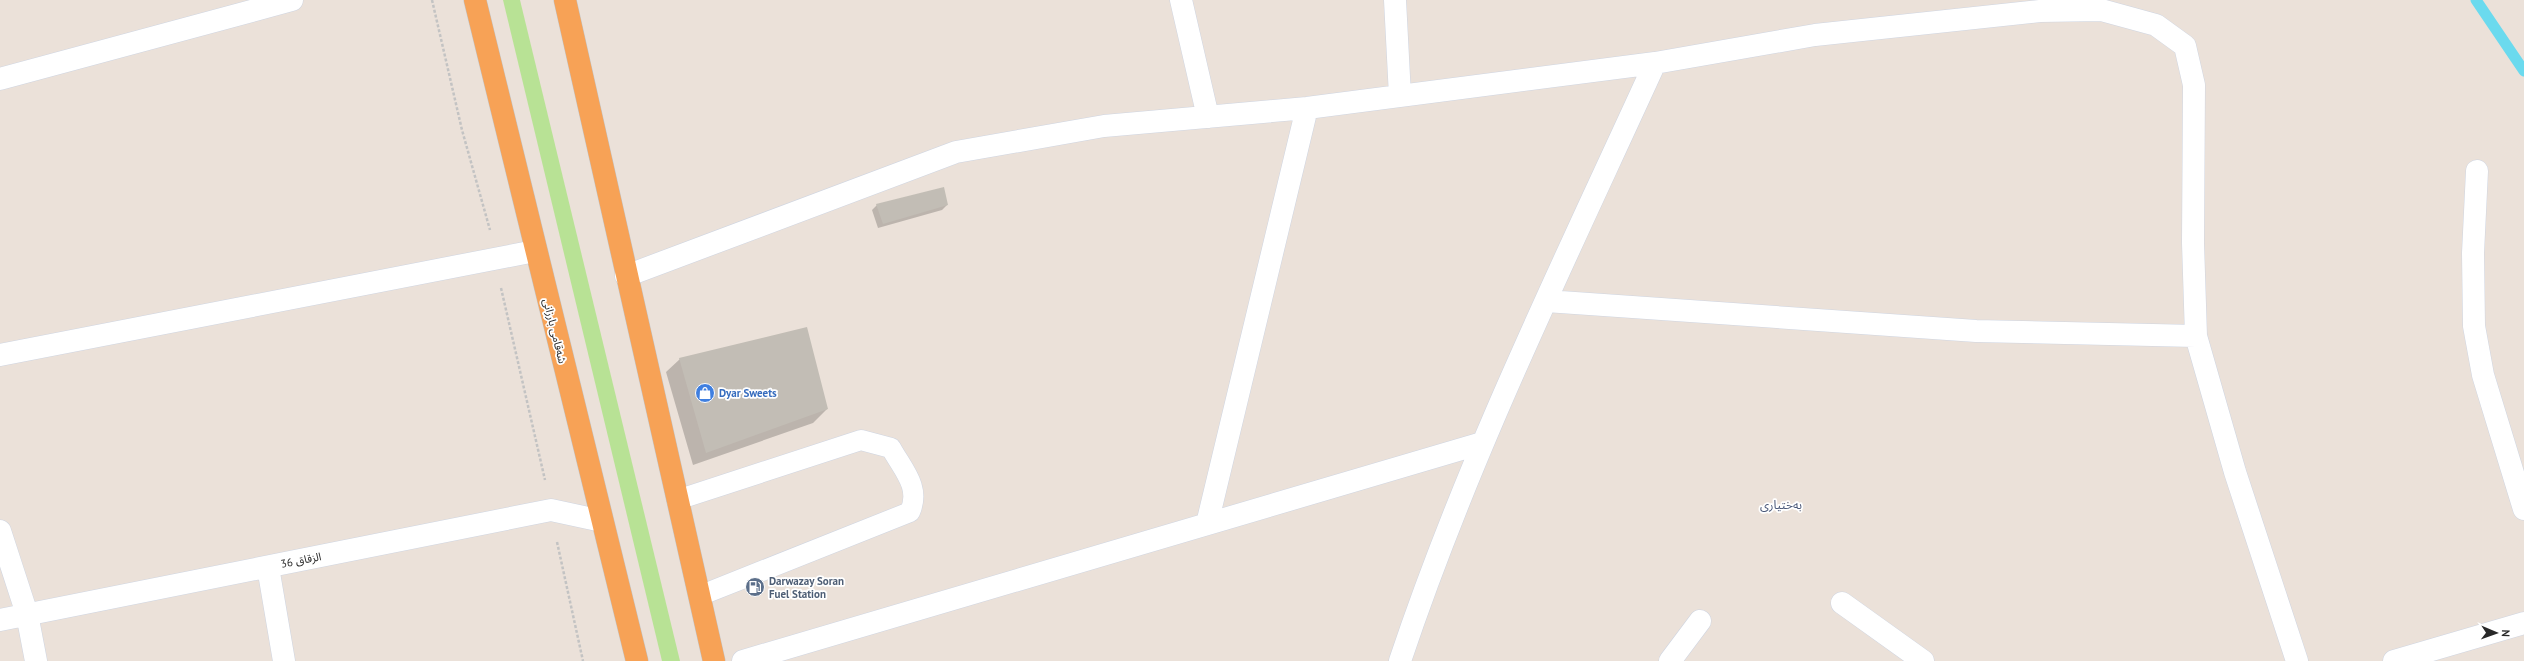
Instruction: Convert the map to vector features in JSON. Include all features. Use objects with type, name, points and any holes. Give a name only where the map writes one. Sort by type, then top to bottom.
[{"type":"highway","name":"شەقامی بارزانی","points":[[474,0],[637,661]]},
{"type":"highway","points":[[565,0],[714,661]]},
{"type":"street","points":[[0,79],[292,0]]},
{"type":"street","points":[[1181,0],[1208,117]]},
{"type":"street","points":[[1395,0],[1400,96]]},
{"type":"street","points":[[626,276],[956,152],[1104,126],[1307,108],[1655,63],[1815,35],[2040,11],[2101,10],[2156,25],[2185,46],[2194,85],[2193,243],[2196,336],[2235,472],[2297,661]]},
{"type":"street","points":[[1400,661],[1430,572],[1482,443],[1655,63]]},
{"type":"street","points":[[1207,524],[1307,108]]},
{"type":"street","points":[[2478,171],[2473,253],[2474,326],[2483,375],[2524,509]]},
{"type":"street","points":[[0,355],[495,257],[535,251]]},
{"type":"street","points":[[1546,301],[1976,331],[2196,336]]},
{"type":"street","points":[[743,661],[1482,443]]},
{"type":"street","name":"الزقاق 36","points":[[0,620],[551,510],[602,521]]},
{"type":"street","points":[[0,531],[27,614],[36,661]]},
{"type":"street","points":[[268,567],[284,661]]},
{"type":"street","points":[[1842,603],[1923,661]]},
{"type":"street","points":[[1670,661],[1700,621]]},
{"type":"street","points":[[2394,661],[2524,623]]},
{"type":"lane","points":[[677,500],[861,440],[891,448],[915,490],[914,502],[910,512],[700,596]]},
{"type":"path","points":[[432,0],[495,257],[583,661]]},
{"type":"green space","points":[[503,0],[520,0],[680,661],[662,661]]},
{"type":"building","points":[[944,187],[948,205],[883,224],[876,204]]},
{"type":"building","points":[[807,327],[828,409],[706,453],[679,358]]},
{"type":"waterway","points":[[2476,0],[2524,71]]},
{"type":"place","name":"Dyar Sweets","points":[[705,393]]},
{"type":"place","name":"Darwazay Soran Fuel Station","points":[[755,587]]},
{"type":"district","name":"بەختیاری","points":[[1781,505]]}]
